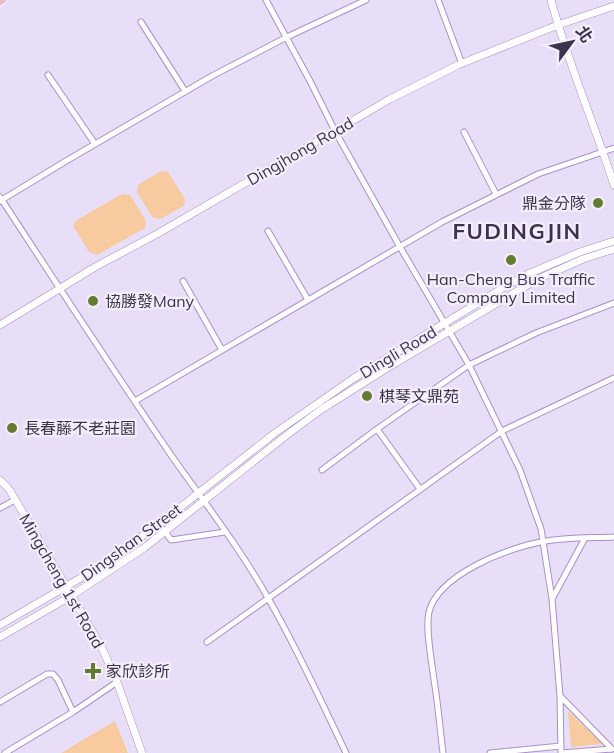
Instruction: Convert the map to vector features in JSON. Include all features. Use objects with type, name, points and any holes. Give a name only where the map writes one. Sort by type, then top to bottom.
[{"type":"street","points":[[266,0],[335,131],[469,365],[520,470],[534,507],[543,541],[552,599],[560,696],[561,751]]},
{"type":"street","points":[[346,753],[320,696],[268,598],[244,559],[1,199],[185,91],[287,37],[366,0]]},
{"type":"street","points":[[438,0],[462,64]]},
{"type":"street","points":[[551,0],[614,185]]},
{"type":"street","name":"Dingjhong Road","points":[[0,325],[95,267],[158,234],[390,99],[462,64],[558,24],[614,6]]},
{"type":"street","points":[[141,22],[185,91]]},
{"type":"street","points":[[48,75],[95,144]]},
{"type":"street","points":[[464,132],[496,194]]},
{"type":"street","points":[[135,400],[442,222],[537,174],[614,148]]},
{"type":"street","points":[[268,231],[308,300]]},
{"type":"street","name":"Dingli Road","points":[[198,493],[318,402],[383,360],[528,274],[580,252],[614,241]]},
{"type":"street","name":"Dingli Road","points":[[203,501],[322,409],[387,368],[536,280],[583,259],[614,249]]},
{"type":"street","points":[[183,280],[222,350]]},
{"type":"street","points":[[322,470],[469,365],[536,333],[614,303]]},
{"type":"street","points":[[207,642],[502,431],[614,378]]},
{"type":"street","points":[[377,429],[420,489]]},
{"type":"street","name":"Mingcheng 1st Road","points":[[0,480],[9,489],[101,646],[117,682],[142,753]]},
{"type":"street","name":"Dingshan Street","points":[[0,625],[96,569],[198,493]]},
{"type":"street","points":[[0,508],[15,500]]},
{"type":"street","name":"Dingshan Street","points":[[0,637],[71,596],[128,559],[203,501]]},
{"type":"street","name":"Dingshan Street","points":[[159,524],[171,540],[225,532]]},
{"type":"street","points":[[443,753],[429,646],[429,614],[435,598],[449,584],[487,560],[522,546],[543,541],[614,537]]},
{"type":"street","points":[[552,599],[585,538]]},
{"type":"street","points":[[0,702],[47,674],[53,674],[73,712]]},
{"type":"street","points":[[5,753],[117,682]]},
{"type":"street","points":[[560,696],[613,749]]},
{"type":"street","points":[[490,753],[613,749]]},
{"type":"shaded area","points":[[161,171],[168,172],[185,199],[184,206],[160,219],[152,217],[137,192],[138,185]]},
{"type":"shaded area","points":[[122,194],[130,195],[146,221],[145,228],[97,255],[89,252],[73,226],[77,220]]},
{"type":"shaded area","points":[[568,711],[603,744],[571,747]]},
{"type":"shaded area","points":[[115,721],[128,753],[61,753]]},
{"type":"place","name":"鼎金分隊","points":[[598,203]]},
{"type":"place","name":"Han-Cheng Bus Traffic Company Limited","points":[[511,260]]},
{"type":"place","name":"協勝發Many","points":[[93,301]]},
{"type":"place","name":"棋琴文鼎苑","points":[[367,396]]},
{"type":"place","name":"長春藤不老莊園","points":[[12,428]]},
{"type":"place","name":"家欣診所","points":[[93,671]]},
{"type":"district","name":"FUDINGJIN","points":[[517,231]]}]
